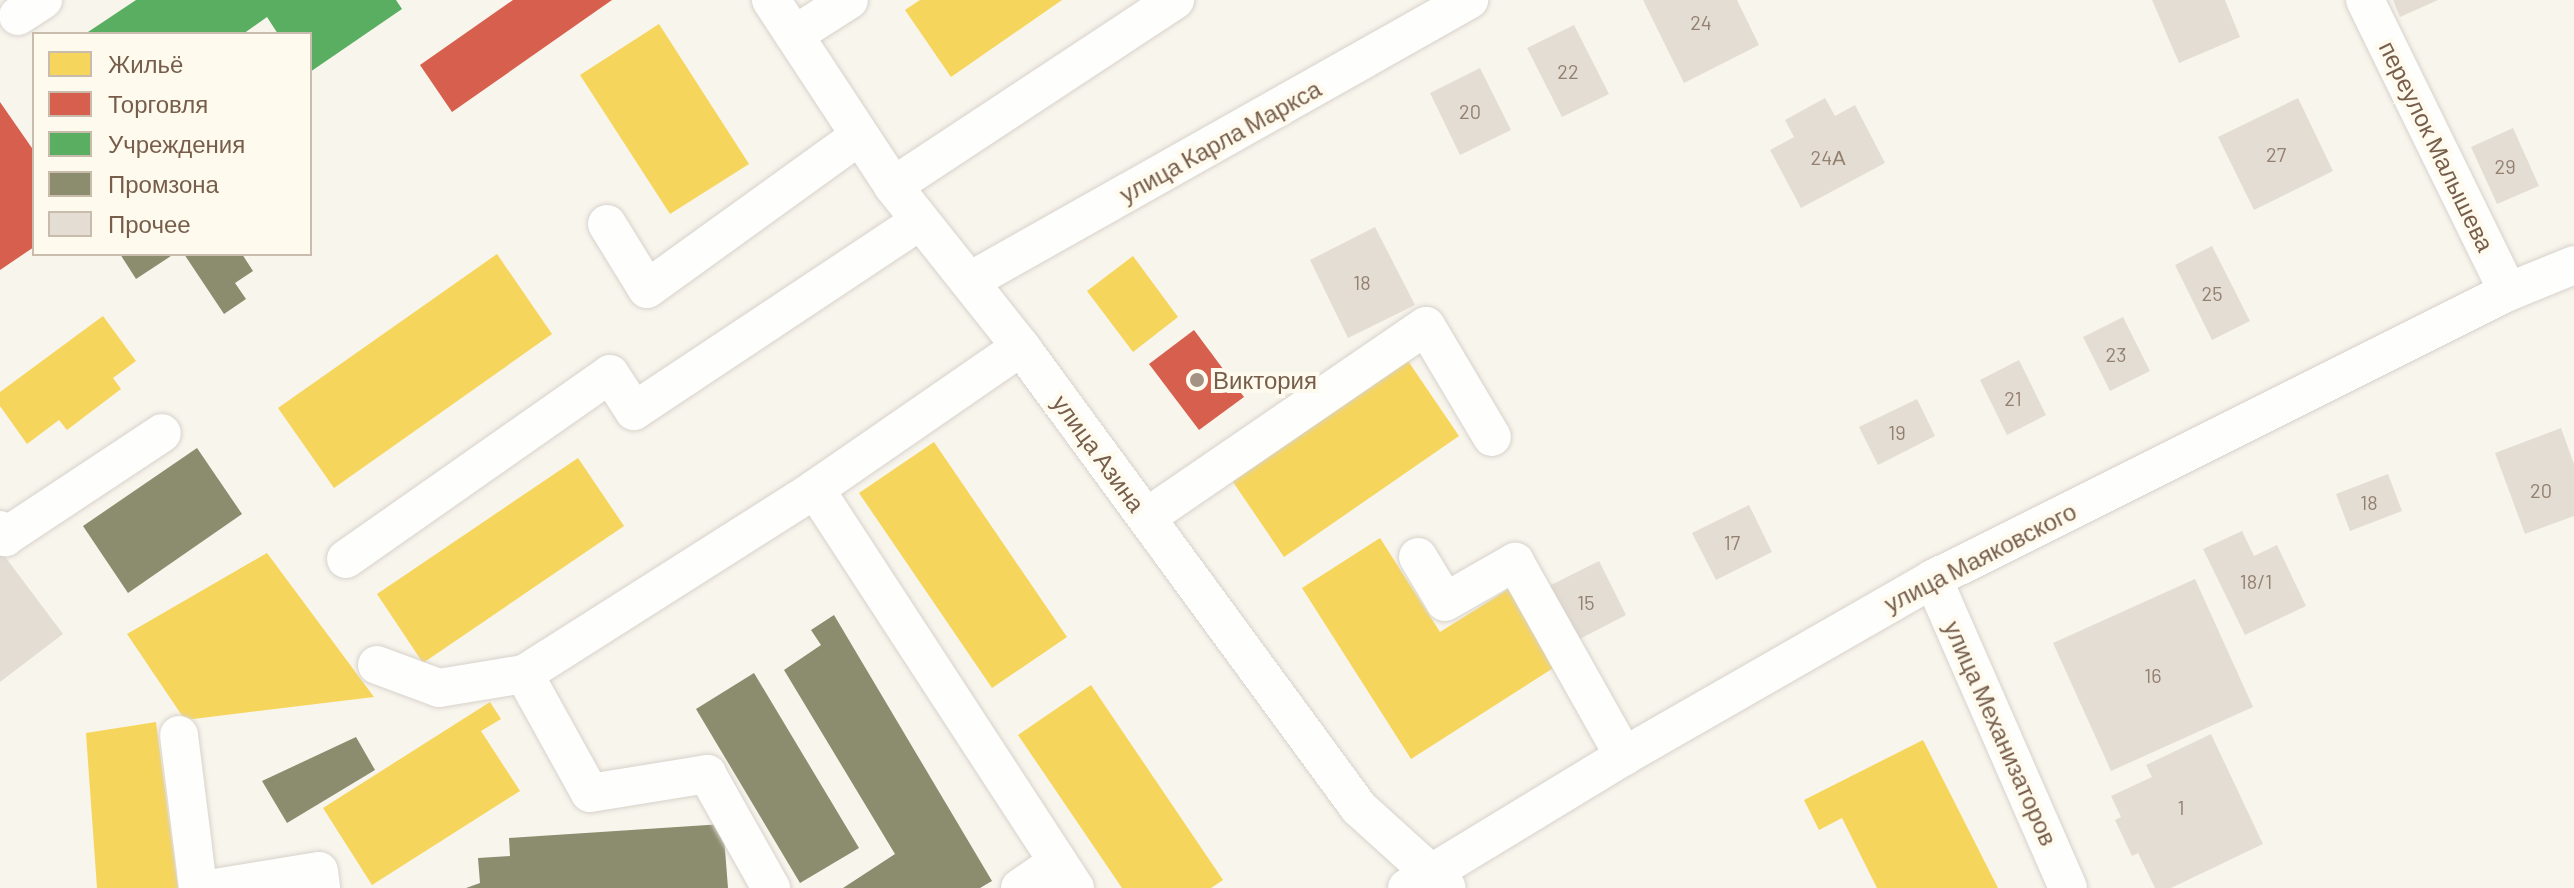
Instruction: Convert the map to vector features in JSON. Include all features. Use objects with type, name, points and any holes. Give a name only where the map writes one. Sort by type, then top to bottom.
[{"type":"street","name":"улица Азина","points":[[771,0],[919,222],[1021,347],[1359,808],[1428,883]]},
{"type":"street","points":[[794,35],[849,0]]},
{"type":"street","points":[[893,186],[1175,0]]},
{"type":"street","name":"улица Карла Маркса","points":[[970,281],[1469,0]]},
{"type":"street","name":"переулок Малышева","points":[[2365,0],[2508,292]]},
{"type":"street","points":[[607,224],[647,289],[859,136]]},
{"type":"street","points":[[346,559],[610,374],[634,411],[919,222]]},
{"type":"street","name":"улица Маяковского","points":[[1428,883],[1624,756],[1933,579],[2508,292],[2574,265]]},
{"type":"street","points":[[1147,517],[1426,326],[1492,437]]},
{"type":"street","points":[[377,665],[439,688],[524,674],[815,489],[1021,347]]},
{"type":"street","points":[[0,530],[5,537],[162,433]]},
{"type":"street","points":[[815,489],[1067,875],[1020,888]]},
{"type":"street","points":[[1418,557],[1445,602],[1515,562],[1624,756]]},
{"type":"street","name":"улица Механизаторов","points":[[1933,579],[2068,888]]},
{"type":"street","points":[[524,674],[590,793],[707,774],[771,888]]},
{"type":"street","points":[[179,735],[198,888]]},
{"type":"street","points":[[215,888],[330,882]]},
{"type":"building: Жильё","points":[[920,0],[1062,0],[951,77],[905,10]]},
{"type":"building: Жильё","points":[[659,24],[749,164],[670,214],[580,75]]},
{"type":"building: Жильё","points":[[497,254],[552,334],[334,488],[278,408]]},
{"type":"building: Жильё","points":[[1133,256],[1178,317],[1133,352],[1087,291]]},
{"type":"building: Жильё","points":[[103,316],[136,361],[113,378],[121,389],[67,430],[59,420],[27,444],[0,406],[0,392]]},
{"type":"building: Жильё","points":[[1406,358],[1459,436],[1284,557],[1231,479]]},
{"type":"building: Жильё","points":[[934,442],[1067,637],[992,688],[859,493]]},
{"type":"building: Жильё","points":[[578,458],[624,526],[423,663],[377,594]]},
{"type":"building: Жильё","points":[[1380,538],[1440,632],[1510,588],[1558,665],[1411,759],[1302,588]]},
{"type":"building: Жильё","points":[[267,553],[374,697],[185,720],[127,634]]},
{"type":"building: Жильё","points":[[1091,685],[1223,880],[1211,888],[1122,888],[1018,735]]},
{"type":"building: Жильё","points":[[490,702],[501,719],[481,731],[520,791],[372,885],[323,808]]},
{"type":"building: Жильё","points":[[156,722],[178,888],[97,888],[86,733]]},
{"type":"building: Жильё","points":[[1923,740],[1998,888],[1877,888],[1842,818],[1819,830],[1804,800]]},
{"type":"building: Торговля","points":[[513,0],[612,0],[452,112],[420,65]]},
{"type":"building: Торговля","points":[[0,102],[32,148],[32,248],[0,270]]},
{"type":"building: Торговля","name":"Виктория","points":[[1194,330],[1244,397],[1199,430],[1149,364]]},
{"type":"building: Учреждения","points":[[136,0],[396,0],[402,9],[312,71],[312,32],[277,32],[267,17],[246,32],[88,32]]},
{"type":"building: Промзона","points":[[121,256],[171,256],[136,279]]},
{"type":"building: Промзона","points":[[185,256],[243,256],[253,271],[235,283],[246,299],[224,314]]},
{"type":"building: Промзона","points":[[197,448],[242,514],[128,593],[83,526]]},
{"type":"building: Промзона","points":[[834,615],[992,881],[980,888],[843,888],[895,854],[784,670],[821,645],[811,630]]},
{"type":"building: Промзона","points":[[754,673],[859,848],[800,883],[696,709]]},
{"type":"building: Промзона","points":[[356,737],[375,770],[287,823],[262,781]]},
{"type":"building: Промзона","points":[[723,824],[728,888],[466,888],[480,883],[478,858],[510,856],[509,838]]},
{"type":"building: Прочее","points":[[1643,0],[1737,0],[1759,45],[1684,83]]},
{"type":"building: Прочее","points":[[2152,0],[2225,0],[2240,37],[2179,63]]},
{"type":"building: Прочее","points":[[2393,0],[2438,0],[2400,17]]},
{"type":"building: Прочее","points":[[1574,25],[1609,94],[1562,117],[1527,48]]},
{"type":"building: Прочее","points":[[1480,68],[1511,130],[1460,155],[1430,93]]},
{"type":"building: Прочее","points":[[1825,98],[1835,116],[1855,105],[1885,163],[1801,208],[1770,150],[1794,137],[1785,120]]},
{"type":"building: Прочее","points":[[2298,98],[2333,171],[2254,210],[2218,137]]},
{"type":"building: Прочее","points":[[2513,128],[2539,186],[2497,204],[2471,147]]},
{"type":"building: Прочее","points":[[1375,227],[1415,305],[1348,338],[1310,260]]},
{"type":"building: Прочее","points":[[2212,246],[2250,321],[2212,340],[2175,265]]},
{"type":"building: Прочее","points":[[2123,317],[2150,371],[2110,391],[2083,337]]},
{"type":"building: Прочее","points":[[2019,360],[2046,415],[2007,435],[1980,380]]},
{"type":"building: Прочее","points":[[1917,399],[1935,436],[1878,465],[1859,427]]},
{"type":"building: Прочее","points":[[2561,428],[2574,464],[2574,516],[2525,534],[2495,453]]},
{"type":"building: Прочее","points":[[2388,474],[2402,511],[2350,531],[2336,494]]},
{"type":"building: Прочее","points":[[1749,505],[1772,552],[1716,580],[1692,533]]},
{"type":"building: Прочее","points":[[2242,531],[2254,556],[2277,545],[2306,606],[2245,635],[2203,549]]},
{"type":"building: Прочее","points":[[0,550],[63,634],[0,682]]},
{"type":"building: Прочее","points":[[1599,561],[1626,615],[1572,643],[1545,588]]},
{"type":"building: Прочее","points":[[2195,579],[2253,707],[2111,771],[2053,643]]},
{"type":"building: Прочее","points":[[2211,734],[2263,844],[2171,888],[2155,888],[2138,853],[2132,856],[2115,820],[2121,817],[2111,796],[2152,777],[2146,765]]},
{"type":"place","name":"Виктория","points":[[1197,380]]}]
